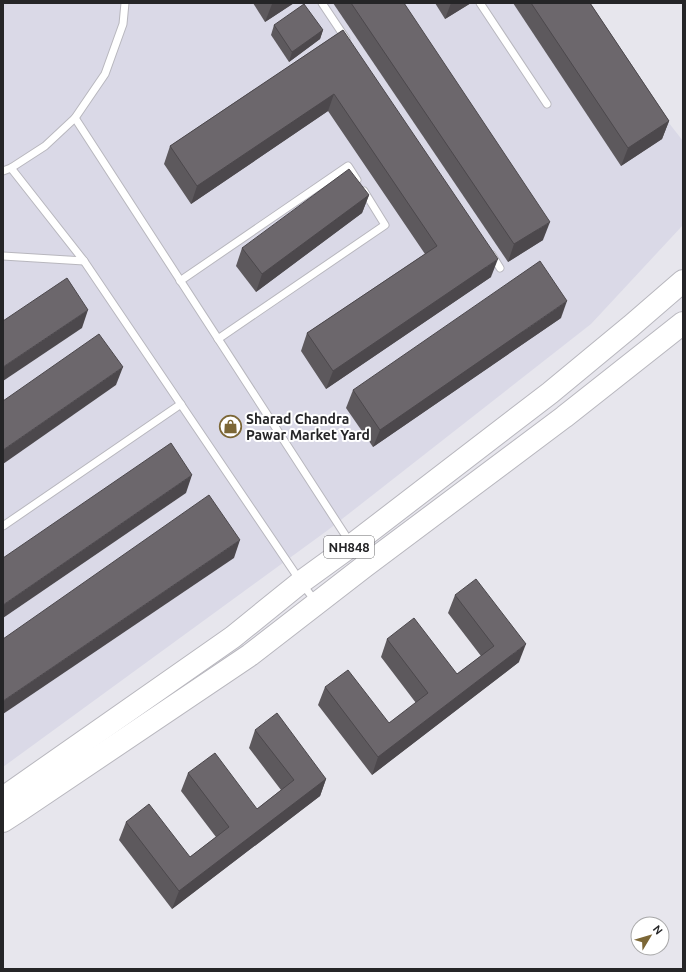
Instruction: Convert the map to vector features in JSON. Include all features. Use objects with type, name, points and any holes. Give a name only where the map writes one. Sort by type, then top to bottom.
[{"type":"highway","name":"NH848","points":[[3,798],[233,637],[301,582],[352,546],[550,393],[683,281]]},
{"type":"highway","name":"NH848","points":[[3,820],[27,806],[243,659],[564,417],[683,323]]},
{"type":"lane","points":[[3,171],[11,168],[45,146],[75,118],[105,74],[123,24],[125,3]]},
{"type":"lane","points":[[322,3],[348,43]]},
{"type":"lane","points":[[480,3],[547,104]]},
{"type":"lane","points":[[75,118],[366,566]]},
{"type":"lane","points":[[180,281],[348,166],[385,225],[218,339]]},
{"type":"lane","points":[[11,168],[84,261],[317,604]]},
{"type":"lane","points":[[487,248],[500,268]]},
{"type":"lane","points":[[3,256],[84,261]]},
{"type":"lane","points":[[3,526],[181,404]]},
{"type":"shaded area","name":"Sharad Chandra Pawar Market Yard","points":[[3,3],[575,3],[683,141],[683,225],[591,324],[328,530],[3,767]]},
{"type":"building","points":[[351,3],[404,3],[550,222],[514,244]]},
{"type":"building","points":[[531,3],[590,3],[669,121],[628,148]]},
{"type":"building","points":[[304,4],[323,30],[292,52],[274,25]]},
{"type":"building","points":[[343,30],[498,259],[333,371],[307,333],[437,246],[334,94],[197,186],[170,146]]},
{"type":"building","points":[[349,169],[369,195],[262,274],[242,248]]},
{"type":"building","points":[[540,261],[567,301],[380,430],[353,390]]},
{"type":"building","points":[[67,278],[88,310],[3,367],[3,321]]},
{"type":"building","points":[[99,334],[123,367],[3,450],[3,401]]},
{"type":"building","points":[[171,443],[192,475],[3,605],[3,558]]},
{"type":"building","points":[[209,495],[240,540],[3,701],[3,639]]},
{"type":"building","points":[[476,579],[526,644],[378,757],[325,687],[348,670],[389,723],[428,693],[387,639],[414,618],[457,674],[494,646],[455,595]]},
{"type":"building","points":[[277,713],[326,779],[179,891],[126,822],[149,804],[190,857],[229,827],[188,773],[215,753],[257,809],[294,780],[255,730]]},
{"type":"place","name":"Sharad Chandra Pawar Market Yard","points":[[231,427]]}]
